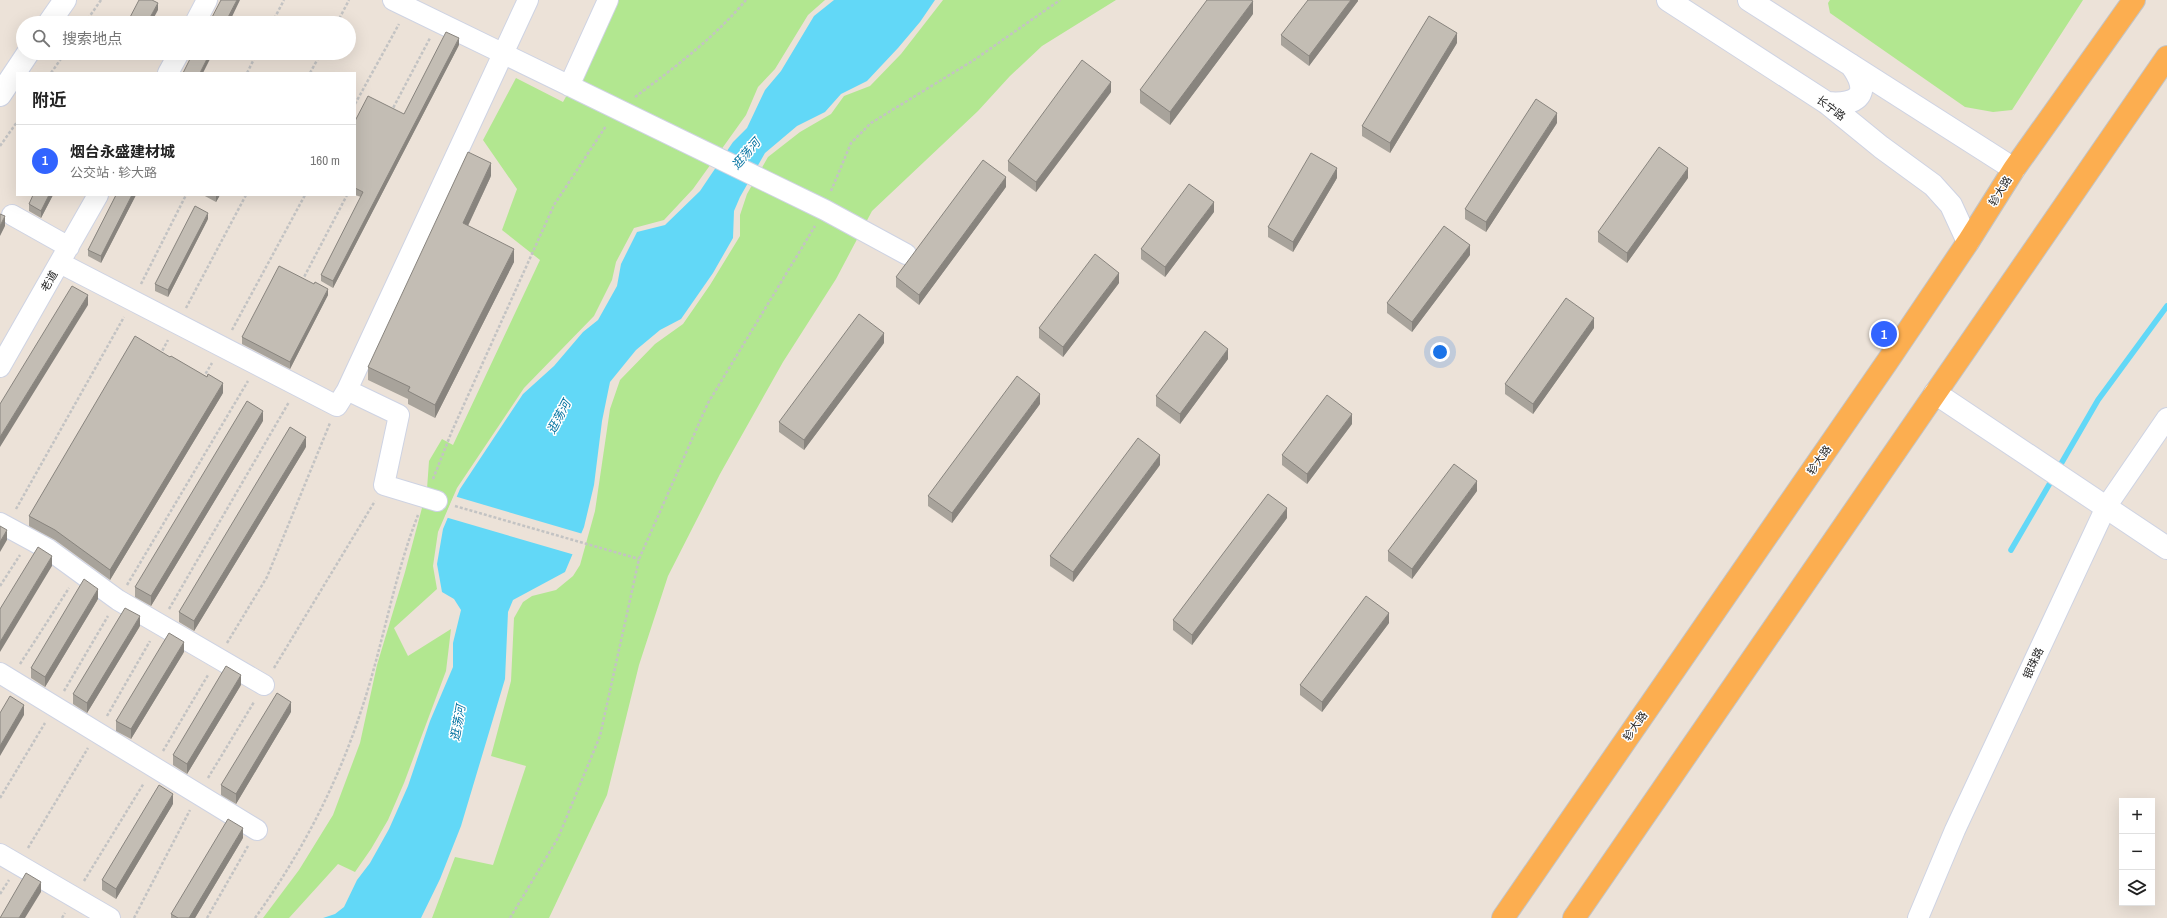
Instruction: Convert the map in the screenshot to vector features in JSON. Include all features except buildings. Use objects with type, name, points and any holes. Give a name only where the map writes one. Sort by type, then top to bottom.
[{"type":"highway","name":"轸大路","points":[[1503,918],[1968,242],[2014,169],[2134,0]]},
{"type":"highway","points":[[1574,918],[1934,393],[2167,57]]},
{"type":"street","points":[[54,16],[65,0]]},
{"type":"street","points":[[199,16],[207,0]]},
{"type":"street","points":[[342,398],[528,0]]},
{"type":"street","points":[[569,86],[608,0]]},
{"type":"street","name":"长宁路","points":[[1668,0],[1827,103],[1881,147],[1933,185],[1951,205],[1968,242]]},
{"type":"street","points":[[1749,0],[2014,169]]},
{"type":"street","points":[[401,4],[799,197],[906,254]]},
{"type":"street","points":[[0,95],[23,60]]},
{"type":"street","points":[[169,72],[176,60]]},
{"type":"street","points":[[1827,103],[1844,105],[1853,102],[1858,96],[1861,88],[1861,81],[1851,65]]},
{"type":"street","name":"老道","points":[[0,367],[97,196]]},
{"type":"street","points":[[12,215],[64,255],[133,301],[222,347],[299,386],[399,415],[384,486],[429,504]]},
{"type":"street","points":[[1934,393],[2167,548]]},
{"type":"street","name":"银珠路","points":[[1918,918],[2098,502],[2167,418]]},
{"type":"street","points":[[3,525],[48,549],[118,600],[264,685]]},
{"type":"street","points":[[5,676],[257,830]]},
{"type":"street","points":[[0,854],[110,918]]},
{"type":"path","points":[[91,16],[101,0]]},
{"type":"path","points":[[276,16],[284,0]]},
{"type":"path","points":[[341,16],[349,0]]},
{"type":"path","points":[[432,480],[452,431],[554,205],[584,156],[618,110],[685,60],[734,14],[746,0]]},
{"type":"path","points":[[510,918],[558,838],[600,736],[639,559],[708,403],[824,210],[836,175],[851,143],[871,123],[974,60],[1060,0]]},
{"type":"path","points":[[356,102],[401,4]]},
{"type":"path","points":[[388,118],[439,22]]},
{"type":"path","points":[[52,72],[60,60]]},
{"type":"path","points":[[248,72],[254,60]]},
{"type":"path","points":[[311,72],[317,60]]},
{"type":"path","points":[[0,146],[16,123]]},
{"type":"path","points":[[3,525],[133,301],[186,196]]},
{"type":"path","points":[[158,358],[178,324],[245,196]]},
{"type":"path","points":[[201,380],[222,347],[304,196]]},
{"type":"path","points":[[301,283],[346,196]]},
{"type":"path","points":[[0,798],[258,365]]},
{"type":"path","points":[[0,894],[160,625],[299,386]]},
{"type":"path","points":[[62,918],[267,577],[342,398]]},
{"type":"path","points":[[134,918],[198,794],[384,486]]},
{"type":"path","points":[[255,918],[285,878],[326,801],[362,710],[407,543],[429,504],[592,545],[639,559]]},
{"type":"path","points":[[0,586],[30,539]]},
{"type":"path","points":[[5,676],[79,572]]},
{"type":"path","points":[[207,918],[257,830]]},
{"type":"green space","points":[[614,0],[825,0],[808,15],[775,69],[758,87],[746,115],[693,189],[664,220],[634,228],[616,262],[612,280],[594,316],[524,388],[457,488],[438,532],[433,566],[437,589],[394,628],[408,656],[451,629],[446,671],[404,783],[388,820],[355,872],[338,864],[289,918],[263,918],[299,870],[333,815],[360,743],[377,665],[405,572],[427,489],[429,461],[442,439],[453,445],[540,260],[502,230],[517,189],[483,140],[516,78],[563,102],[578,75]]},
{"type":"green space","points":[[943,0],[1116,0],[1042,46],[1010,76],[978,111],[872,211],[836,279],[783,362],[720,474],[668,576],[639,665],[607,795],[549,918],[432,918],[455,857],[493,865],[526,766],[491,756],[511,681],[514,618],[523,602],[532,596],[556,590],[573,576],[580,565],[595,511],[610,409],[620,380],[655,344],[683,324],[710,285],[740,236],[740,215],[747,194],[768,157],[800,132],[831,114],[844,96],[870,86],[901,54]]},
{"type":"green space","points":[[1830,0],[2083,0],[2012,110],[1993,112],[1965,107],[1830,13],[1828,3]]},
{"type":"water","name":"逛荡河","points":[[834,0],[935,0],[920,22],[867,81],[841,94],[825,112],[797,126],[765,153],[740,197],[734,211],[733,238],[713,273],[681,319],[660,330],[636,350],[610,382],[602,421],[594,485],[584,527],[565,572],[513,600],[508,612],[505,679],[461,826],[440,879],[421,918],[323,918],[335,914],[344,907],[357,880],[370,863],[389,829],[408,786],[430,721],[453,667],[453,643],[461,610],[454,599],[442,592],[437,564],[443,529],[460,489],[523,394],[554,366],[583,332],[598,320],[617,286],[621,264],[637,232],[665,225],[700,191],[733,142],[747,128],[765,90],[781,71],[814,16]]},
{"type":"pier","points":[[454,496],[583,534],[575,555],[445,517]]},
{"type":"waterway","points":[[2058,469],[2098,400],[2167,306]]},
{"type":"waterway","points":[[2011,550],[2053,478]]},
{"type":"place","name":"烟台永盛建材城","points":[[1884,334]]}]
